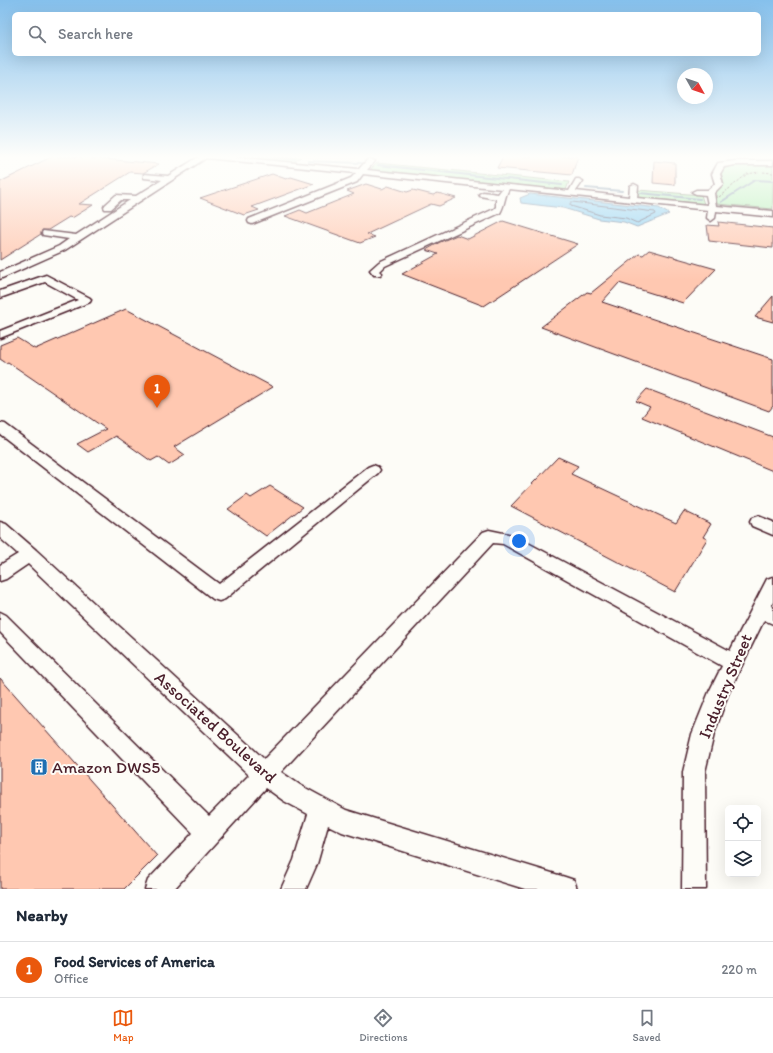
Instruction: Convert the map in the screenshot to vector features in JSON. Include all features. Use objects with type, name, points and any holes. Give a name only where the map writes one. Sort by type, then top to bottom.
[{"type":"street","points":[[108,206],[118,197]]},
{"type":"street","points":[[124,197],[139,199]]},
{"type":"street","points":[[252,221],[310,197]]},
{"type":"street","points":[[377,273],[375,270],[382,264],[497,211],[500,207],[500,197]]},
{"type":"street","points":[[617,197],[711,200],[773,214]]},
{"type":"street","points":[[706,197],[711,200]]},
{"type":"street","points":[[0,276],[37,261],[79,238],[139,199]]},
{"type":"street","points":[[711,200],[711,218]]},
{"type":"street","points":[[79,225],[96,227]]},
{"type":"street","points":[[46,233],[79,238]]},
{"type":"street","points":[[0,276],[22,287]]},
{"type":"street","points":[[0,295],[46,278],[86,300],[0,335]]},
{"type":"street","points":[[0,427],[219,594],[373,470]]},
{"type":"street","points":[[758,522],[773,529]]},
{"type":"street","name":"Associated Boulevard","points":[[0,528],[264,774],[292,793],[342,820],[565,889]]},
{"type":"street","points":[[157,889],[489,536],[507,539],[734,662]]},
{"type":"street","points":[[0,574],[30,555]]},
{"type":"street","name":"Industry Street","points":[[694,889],[694,772],[703,734],[719,692],[734,662],[766,612],[773,584]]},
{"type":"street","points":[[0,620],[209,833]]},
{"type":"street","points":[[293,889],[304,864],[321,809]]},
{"type":"path","points":[[711,200],[717,197]]},
{"type":"green space","points":[[641,197],[702,197],[704,204]]},
{"type":"green space","points":[[716,197],[773,197],[773,209],[717,204]]},
{"type":"water","points":[[562,197],[659,208],[669,214],[637,227],[624,222],[599,219],[563,208],[521,203],[520,198]]},
{"type":"building","points":[[0,197],[89,197],[79,204],[93,205],[48,230],[42,230],[41,234],[0,260]]},
{"type":"building","points":[[278,197],[252,207],[259,210],[244,215],[200,198]]},
{"type":"building","points":[[345,197],[456,198],[439,206],[431,204],[367,234],[375,237],[360,243],[285,216],[300,210],[307,213]]},
{"type":"building","points":[[503,221],[578,244],[484,306],[402,274],[438,254],[426,250],[440,242],[457,235],[468,239]]},
{"type":"building","points":[[718,222],[773,228],[773,248],[709,241],[707,225],[719,226]]},
{"type":"building","points":[[649,250],[716,269],[683,303],[619,283],[602,302],[773,359],[773,406],[769,411],[541,327],[587,292],[591,293],[639,254],[643,255]]},
{"type":"building","points":[[773,296],[773,322],[755,317]]},
{"type":"building","points":[[126,309],[273,387],[174,447],[185,455],[169,465],[158,457],[151,461],[116,436],[88,452],[77,444],[106,429],[8,362],[6,363],[0,359],[0,345],[17,338],[35,349]]},
{"type":"building","points":[[647,389],[773,437],[773,471],[642,417],[650,407],[636,401]]},
{"type":"building","points":[[558,457],[578,466],[571,474],[676,523],[684,511],[711,524],[703,537],[707,539],[675,592],[511,506]]},
{"type":"building","points":[[270,486],[303,507],[266,536],[228,509],[247,495],[251,498]]},
{"type":"building","name":"Amazon DWS5","points":[[0,678],[157,856],[124,889],[0,889]]},
{"type":"waterway","points":[[685,197],[700,199]]},
{"type":"waterway","points":[[721,202],[728,197]]},
{"type":"place","name":"Food Services of America","points":[[157,408]]},
{"type":"place","name":"Amazon DWS5","points":[[39,767]]}]
